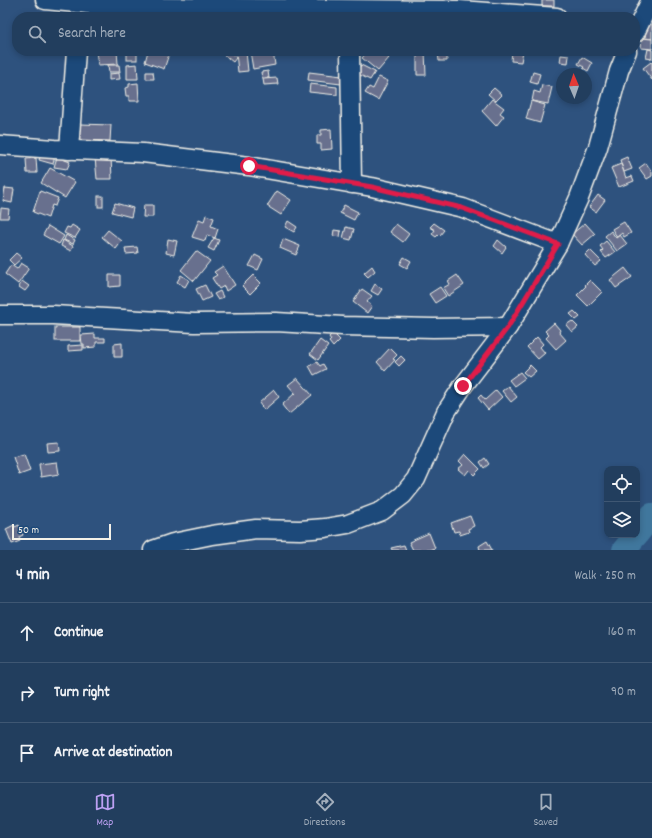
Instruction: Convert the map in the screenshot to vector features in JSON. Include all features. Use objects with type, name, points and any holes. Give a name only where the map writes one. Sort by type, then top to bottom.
[{"type":"street","points":[[45,0],[79,10],[118,7],[311,12]]},
{"type":"street","points":[[641,24],[651,0]]},
{"type":"street","points":[[353,12],[376,5],[488,12]]},
{"type":"street","points":[[69,150],[76,56]]},
{"type":"street","points":[[350,56],[352,184]]},
{"type":"street","points":[[153,550],[173,543],[212,535],[256,529],[300,530],[348,524],[382,511],[404,495],[416,478],[446,412],[463,386],[508,327],[558,244],[598,147],[619,71],[625,56]]},
{"type":"street","points":[[0,144],[69,150],[143,153],[249,166],[352,184],[462,208],[558,244]]},
{"type":"street","points":[[0,315],[54,315],[194,323],[276,322],[343,326],[433,328],[508,327]]},
{"type":"building","points":[[542,0],[554,0],[554,6],[542,6]]},
{"type":"building","points":[[647,23],[652,24],[652,39],[645,38]]},
{"type":"building","points":[[642,38],[652,39],[652,49],[641,48]]},
{"type":"building","points":[[648,49],[652,50],[652,59],[646,58]]},
{"type":"building","points":[[97,56],[117,56],[118,64],[98,65]]},
{"type":"building","points":[[127,56],[137,56],[137,60],[127,60]]},
{"type":"building","points":[[147,56],[168,56],[164,69],[145,62]]},
{"type":"building","points":[[226,56],[234,56],[236,58],[233,62]]},
{"type":"building","points":[[236,56],[246,56],[248,71],[238,72]]},
{"type":"building","points":[[251,56],[274,56],[275,65],[253,69]]},
{"type":"building","points":[[364,56],[387,56],[389,58],[378,71],[362,58]]},
{"type":"building","points":[[417,56],[425,56],[426,75],[417,75]]},
{"type":"building","points":[[438,56],[447,56],[447,61],[439,61]]},
{"type":"building","points":[[512,56],[522,56],[521,62],[511,61]]},
{"type":"building","points":[[561,56],[569,56],[568,63],[560,62]]},
{"type":"building","points":[[582,57],[592,63],[590,68],[583,68],[584,67],[578,64]]},
{"type":"building","points":[[651,62],[652,63],[652,80],[643,68]]},
{"type":"building","points":[[137,64],[138,79],[127,79],[127,65]]},
{"type":"building","points":[[108,65],[119,65],[120,72],[109,72]]},
{"type":"building","points":[[361,65],[375,72],[370,80],[356,73]]},
{"type":"building","points":[[268,71],[269,78],[262,78],[261,72]]},
{"type":"building","points":[[146,72],[153,72],[154,79],[146,79]]},
{"type":"building","points":[[309,72],[342,76],[341,84],[308,80]]},
{"type":"building","points":[[533,72],[540,74],[537,84],[530,82]]},
{"type":"building","points":[[119,73],[120,79],[109,80],[109,74]]},
{"type":"building","points":[[379,77],[388,81],[378,100],[365,93],[369,87],[373,89]]},
{"type":"building","points":[[277,78],[278,84],[264,85],[263,79]]},
{"type":"building","points":[[138,83],[139,101],[129,101],[129,96],[126,96],[125,88],[129,87],[129,84]]},
{"type":"building","points":[[310,84],[337,87],[337,95],[309,92]]},
{"type":"building","points":[[542,85],[552,87],[548,104],[532,101],[534,91],[540,93]]},
{"type":"building","points":[[494,88],[502,95],[496,101],[488,94]]},
{"type":"building","points":[[492,99],[504,108],[500,113],[504,116],[496,126],[482,111]]},
{"type":"building","points":[[531,101],[545,105],[540,123],[526,119]]},
{"type":"building","points":[[80,124],[111,125],[110,141],[79,140]]},
{"type":"building","points":[[331,129],[332,149],[321,150],[321,144],[317,144],[317,135],[321,135],[321,130]]},
{"type":"building","points":[[41,153],[55,156],[53,164],[39,160]]},
{"type":"building","points":[[57,157],[70,162],[67,169],[54,167]]},
{"type":"building","points":[[111,157],[112,179],[97,179],[95,158]]},
{"type":"building","points":[[627,157],[632,169],[624,172],[620,160]]},
{"type":"building","points":[[36,158],[37,173],[27,173],[26,159]]},
{"type":"building","points":[[646,163],[652,172],[652,176],[647,179],[639,168]]},
{"type":"building","points":[[621,164],[626,178],[632,176],[634,181],[619,187],[611,168]]},
{"type":"building","points":[[50,168],[75,182],[65,198],[41,183]]},
{"type":"building","points":[[5,188],[14,189],[12,203],[3,201]]},
{"type":"building","points":[[40,191],[58,198],[55,206],[52,205],[48,218],[33,212]]},
{"type":"building","points":[[277,191],[291,200],[281,215],[267,206]]},
{"type":"building","points":[[598,195],[605,200],[596,212],[589,207]]},
{"type":"building","points":[[98,196],[103,196],[103,207],[98,207]]},
{"type":"building","points":[[115,203],[133,208],[131,217],[112,212]]},
{"type":"building","points":[[144,205],[153,205],[153,217],[143,217]]},
{"type":"building","points":[[344,205],[358,212],[354,220],[340,213]]},
{"type":"building","points":[[1,208],[9,209],[8,218],[0,218]]},
{"type":"building","points":[[206,215],[214,218],[211,226],[218,229],[215,238],[207,235],[205,241],[192,237],[199,219],[204,221]]},
{"type":"building","points":[[288,221],[297,227],[294,232],[285,227]]},
{"type":"building","points":[[624,222],[631,233],[624,237],[622,233],[617,237],[612,229]]},
{"type":"building","points":[[434,223],[444,230],[436,237],[432,234],[435,230],[430,227]]},
{"type":"building","points":[[585,223],[595,234],[582,245],[572,234]]},
{"type":"building","points":[[396,224],[409,234],[403,242],[390,232]]},
{"type":"building","points":[[72,225],[80,230],[75,238],[64,233],[67,227],[70,228]]},
{"type":"building","points":[[48,226],[64,236],[59,244],[43,235]]},
{"type":"building","points":[[346,227],[354,229],[351,240],[343,238]]},
{"type":"building","points":[[108,230],[122,241],[116,249],[102,237]]},
{"type":"building","points":[[334,230],[341,231],[340,237],[333,236]]},
{"type":"building","points":[[611,231],[616,238],[620,235],[627,244],[617,251],[605,236]]},
{"type":"building","points":[[66,235],[75,240],[73,244],[64,240]]},
{"type":"building","points":[[214,238],[219,240],[214,251],[208,248]]},
{"type":"building","points":[[168,239],[177,241],[174,255],[166,253]]},
{"type":"building","points":[[283,239],[300,246],[296,255],[280,248]]},
{"type":"building","points":[[63,240],[73,246],[71,251],[61,246]]},
{"type":"building","points":[[498,240],[506,247],[502,253],[494,246]]},
{"type":"building","points":[[606,241],[615,252],[606,258],[601,252],[603,250],[600,246]]},
{"type":"building","points":[[137,247],[138,253],[126,254],[125,248]]},
{"type":"building","points":[[590,250],[601,261],[595,266],[585,255]]},
{"type":"building","points":[[196,251],[210,261],[194,281],[181,270]]},
{"type":"building","points":[[16,253],[22,258],[14,265],[9,260]]},
{"type":"building","points":[[255,255],[263,259],[258,270],[249,266]]},
{"type":"building","points":[[404,257],[411,261],[407,268],[400,264]]},
{"type":"building","points":[[21,263],[29,268],[18,284],[5,274],[11,265],[17,269]]},
{"type":"building","points":[[223,266],[235,285],[226,291],[224,286],[219,289],[212,278],[217,275],[214,272]]},
{"type":"building","points":[[372,266],[375,271],[368,277],[364,273]]},
{"type":"building","points":[[625,268],[632,277],[616,288],[610,280]]},
{"type":"building","points":[[109,275],[120,275],[120,286],[109,287]]},
{"type":"building","points":[[181,275],[189,280],[185,287],[177,282]]},
{"type":"building","points":[[253,275],[261,283],[250,294],[242,286]]},
{"type":"building","points":[[457,275],[464,285],[448,296],[443,288],[450,284],[448,281]]},
{"type":"building","points":[[590,280],[602,292],[588,306],[577,295]]},
{"type":"building","points":[[22,281],[29,286],[25,291],[19,287]]},
{"type":"building","points":[[375,284],[382,289],[378,295],[371,291]]},
{"type":"building","points":[[205,285],[211,297],[202,301],[196,289]]},
{"type":"building","points":[[440,287],[446,296],[435,303],[429,294]]},
{"type":"building","points":[[362,289],[372,296],[367,302],[372,306],[367,313],[353,302]]},
{"type":"building","points":[[220,291],[223,297],[218,300],[214,294]]},
{"type":"building","points":[[574,311],[580,317],[576,320],[570,314]]},
{"type":"building","points":[[572,321],[578,327],[572,332],[566,325]]},
{"type":"building","points":[[554,323],[566,340],[556,349],[546,338],[549,335],[545,331]]},
{"type":"building","points":[[55,327],[80,327],[80,341],[55,341]]},
{"type":"building","points":[[333,333],[340,340],[333,347],[329,342],[331,340],[329,337]]},
{"type":"building","points":[[95,334],[95,338],[105,338],[105,342],[96,342],[96,347],[84,348],[81,335]]},
{"type":"building","points":[[537,337],[543,344],[540,347],[545,353],[538,359],[527,347]]},
{"type":"building","points":[[320,340],[328,346],[318,360],[310,354]]},
{"type":"building","points":[[122,343],[122,357],[114,357],[114,344]]},
{"type":"building","points":[[83,345],[83,350],[68,351],[68,346]]},
{"type":"building","points":[[390,348],[397,355],[393,359],[395,360],[385,371],[377,362]]},
{"type":"building","points":[[401,356],[405,360],[399,366],[395,362]]},
{"type":"building","points":[[317,362],[320,366],[323,364],[326,369],[314,375],[309,366]]},
{"type":"building","points":[[530,365],[536,371],[529,377],[523,372]]},
{"type":"building","points":[[520,372],[525,378],[514,386],[509,380]]},
{"type":"building","points":[[297,378],[312,395],[289,414],[282,405],[295,393],[288,385]]},
{"type":"building","points":[[508,386],[517,397],[511,402],[502,391]]},
{"type":"building","points":[[274,390],[279,397],[264,410],[259,403]]},
{"type":"building","points":[[496,390],[502,397],[488,410],[478,398],[481,395],[485,400]]},
{"type":"building","points":[[59,442],[60,451],[48,452],[47,443]]},
{"type":"building","points":[[24,454],[30,471],[19,475],[13,457]]},
{"type":"building","points":[[465,454],[480,469],[474,475],[469,470],[465,475],[458,469],[463,465],[459,461]]},
{"type":"building","points":[[485,458],[489,464],[484,468],[480,462]]},
{"type":"building","points":[[57,462],[59,474],[41,477],[39,464]]},
{"type":"building","points":[[470,516],[474,526],[468,529],[469,532],[460,535],[459,531],[454,532],[451,523]]},
{"type":"building","points":[[14,525],[15,527],[19,525],[23,535],[19,537],[20,541],[12,544],[6,529]]},
{"type":"building","points":[[429,533],[435,548],[430,550],[413,550],[409,542]]},
{"type":"building","points":[[487,541],[492,550],[480,550],[479,546]]},
{"type":"building","points":[[404,545],[406,550],[392,550],[391,548]]},
{"type":"waterway","points":[[640,530],[652,515]]},
{"type":"waterway","points":[[624,550],[634,538]]},
{"type":"route","points":[[249,166],[372,187],[462,208],[558,244],[508,327],[463,386]]}]
